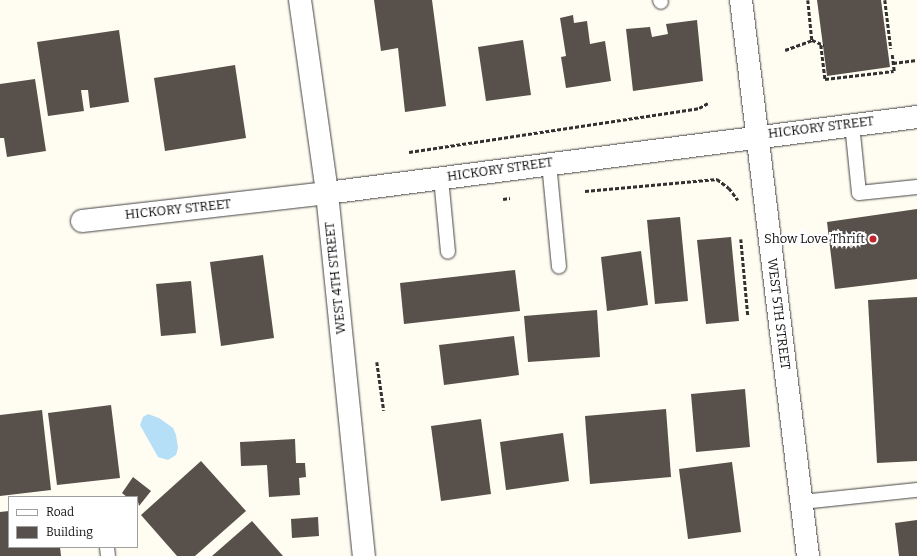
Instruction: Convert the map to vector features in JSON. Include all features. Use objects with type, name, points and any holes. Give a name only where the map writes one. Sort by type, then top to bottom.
[{"type":"street","name":"WEST 4TH STREET","points":[[300,0],[327,193],[364,556]]},
{"type":"street","name":"WEST 5TH STREET","points":[[741,0],[808,556]]},
{"type":"street","name":"HICKORY STREET","points":[[82,220],[327,193],[757,136],[917,117]]},
{"type":"lane","points":[[852,124],[859,193],[917,187]]},
{"type":"lane","points":[[549,163],[559,267]]},
{"type":"lane","points":[[441,178],[448,252]]},
{"type":"lane","points":[[802,502],[917,490]]},
{"type":"path","points":[[808,0],[812,40]]},
{"type":"path","points":[[885,0],[891,49]]},
{"type":"path","points":[[785,50],[812,40],[822,45],[825,79],[894,71],[892,54]]},
{"type":"path","points":[[893,63],[917,60]]},
{"type":"path","points":[[409,152],[699,108],[708,103]]},
{"type":"path","points":[[585,191],[717,179],[729,188],[738,200],[738,205]]},
{"type":"path","points":[[741,237],[748,316]]},
{"type":"path","points":[[378,362],[384,411]]},
{"type":"water","points":[[148,414],[159,418],[173,428],[176,435],[178,448],[176,455],[168,460],[158,457],[140,425],[143,417]]},
{"type":"building","points":[[374,0],[432,0],[446,106],[405,112],[398,48],[381,51]]},
{"type":"building","points":[[817,0],[881,0],[890,67],[827,76]]},
{"type":"building","points":[[573,15],[574,23],[587,21],[590,44],[605,41],[611,81],[566,88],[561,57],[566,56],[560,18]]},
{"type":"building","points":[[697,20],[703,81],[633,91],[626,29],[650,27],[652,37],[668,34],[666,24]]},
{"type":"building","points":[[119,30],[129,102],[90,108],[88,90],[81,90],[84,111],[48,116],[37,42]]},
{"type":"building","points":[[523,40],[531,95],[486,101],[478,47]]},
{"type":"building","points":[[235,65],[246,138],[165,151],[154,78]]},
{"type":"building","points":[[35,79],[46,151],[7,157],[4,138],[0,138],[0,84]]},
{"type":"building","name":"Show Love Thrift","points":[[917,209],[917,279],[835,289],[827,222]]},
{"type":"building","points":[[680,217],[688,301],[655,304],[647,220]]},
{"type":"building","points":[[731,237],[739,321],[706,324],[697,240]]},
{"type":"building","points":[[641,251],[648,305],[607,311],[601,257]]},
{"type":"building","points":[[263,255],[274,338],[221,346],[210,262]]},
{"type":"building","points":[[515,270],[520,311],[404,324],[400,283]]},
{"type":"building","points":[[191,281],[196,333],[161,336],[156,284]]},
{"type":"building","points":[[917,297],[917,461],[877,463],[868,300]]},
{"type":"building","points":[[597,310],[600,357],[528,362],[524,316]]},
{"type":"building","points":[[514,336],[519,375],[444,385],[439,345]]},
{"type":"building","points":[[745,389],[750,447],[696,452],[691,394]]},
{"type":"building","points":[[111,405],[120,478],[57,485],[48,413]]},
{"type":"building","points":[[666,409],[671,477],[590,484],[585,416]]},
{"type":"building","points":[[42,410],[51,490],[0,496],[0,415]]},
{"type":"building","points":[[481,419],[491,494],[441,501],[431,426]]},
{"type":"building","points":[[563,433],[569,481],[506,490],[500,442]]},
{"type":"building","points":[[295,439],[296,463],[305,463],[306,477],[299,478],[300,495],[269,497],[267,465],[241,466],[240,442]]},
{"type":"building","points":[[201,461],[246,511],[195,556],[177,556],[141,515]]},
{"type":"building","points":[[732,462],[741,532],[688,539],[679,469]]},
{"type":"building","points":[[133,477],[151,491],[139,506],[138,496],[126,496],[122,493]]},
{"type":"building","points":[[8,511],[8,548],[60,548],[61,556],[0,556],[0,512]]},
{"type":"building","points":[[318,517],[319,536],[292,538],[291,519]]},
{"type":"building","points":[[917,520],[917,556],[899,556],[895,523]]},
{"type":"building","points":[[252,521],[283,556],[212,556]]},
{"type":"place","name":"Show Love Thrift","points":[[873,239]]}]
